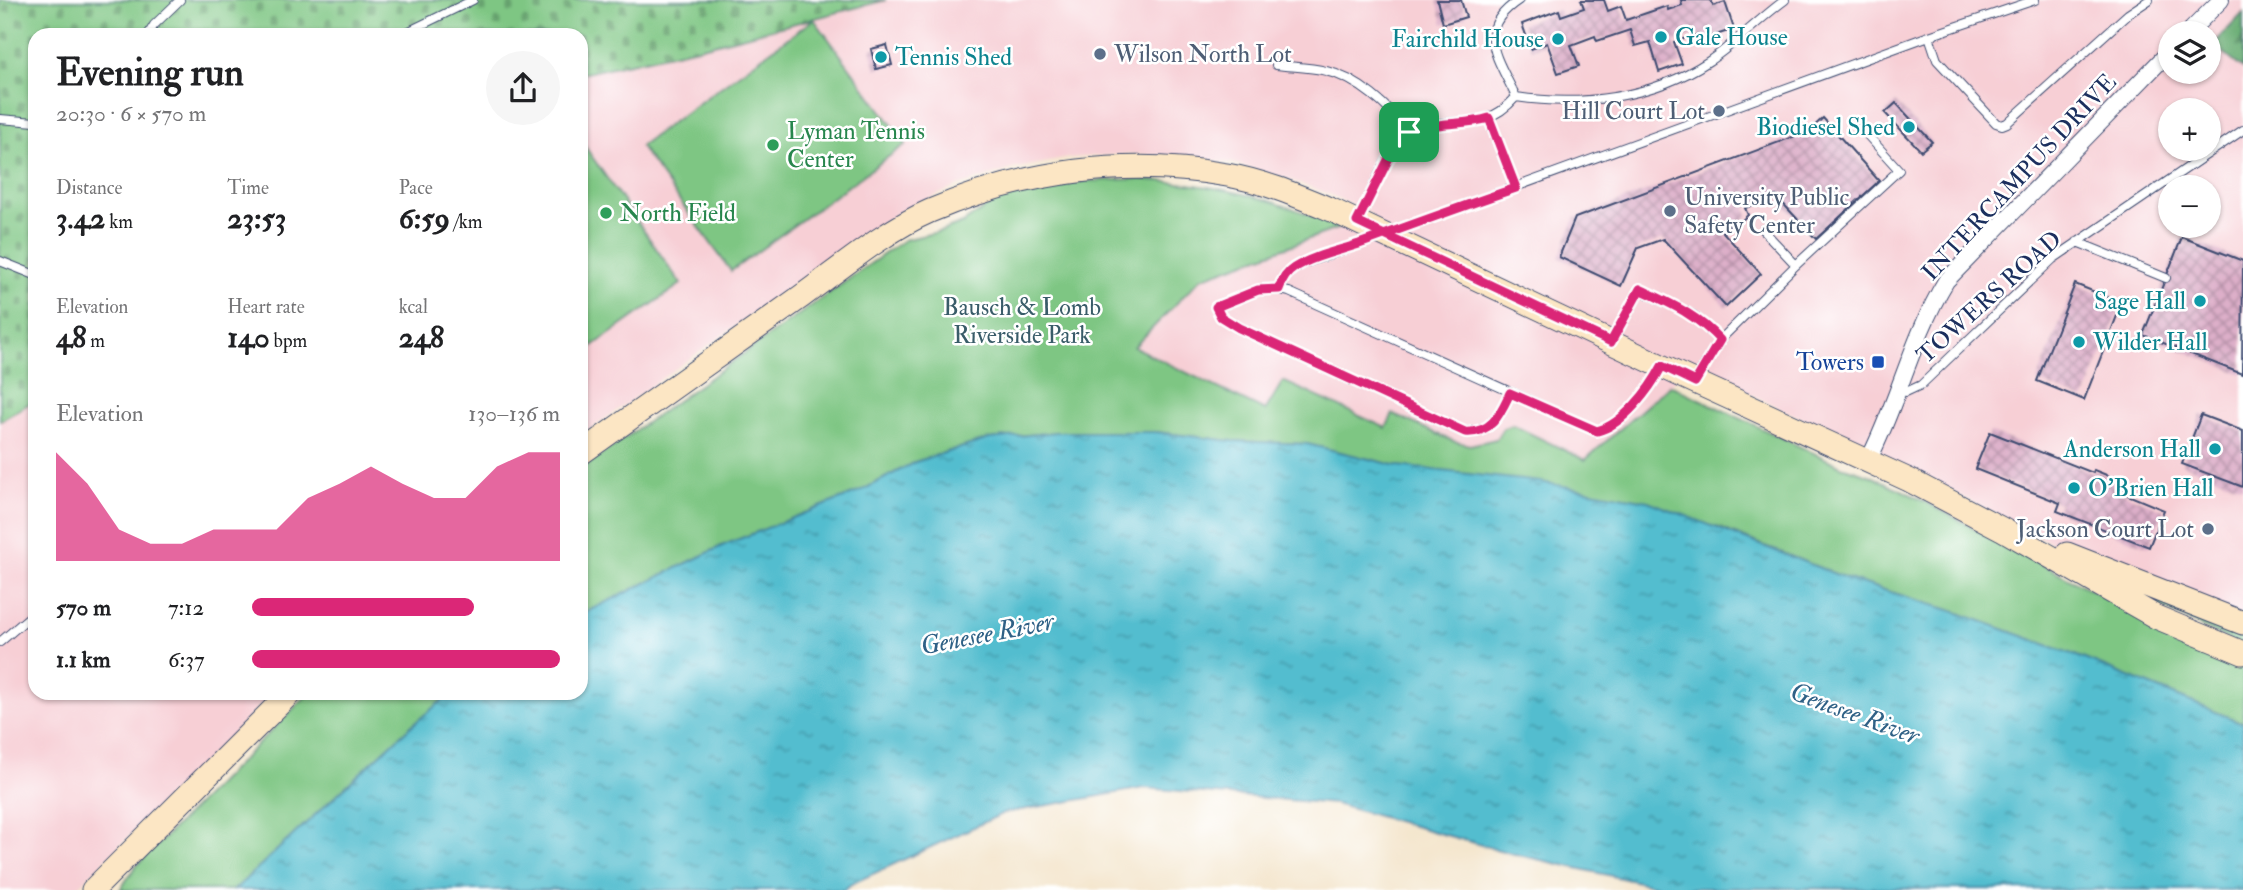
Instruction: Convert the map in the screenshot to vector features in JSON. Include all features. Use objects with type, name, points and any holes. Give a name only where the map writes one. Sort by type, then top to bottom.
[{"type":"street","points":[[2200,21],[2221,0]]},
{"type":"street","name":"INTERCAMPUS DRIVE","points":[[1868,461],[1899,390],[1929,309],[1946,281],[2158,63]]},
{"type":"street","points":[[588,448],[873,245],[928,212],[985,190],[1048,174],[1104,168],[1158,167],[1226,175],[1300,197],[1357,222],[1868,461],[2002,529],[2156,617],[2243,653]]},
{"type":"street","points":[[2002,529],[2243,623]]},
{"type":"street","points":[[93,890],[282,700]]},
{"type":"lane","points":[[152,28],[180,0]]},
{"type":"lane","points":[[415,28],[473,0]]},
{"type":"lane","points":[[1516,97],[1494,50],[1492,34],[1497,19],[1519,0]]},
{"type":"lane","points":[[1516,97],[1563,102],[1605,98],[1660,85],[1707,62],[1786,0]]},
{"type":"lane","points":[[1279,289],[1282,280],[1290,271],[1323,257],[2035,0]]},
{"type":"lane","points":[[1930,36],[1937,60],[1996,123],[2001,125],[2007,123],[2128,14],[2149,0]]},
{"type":"lane","points":[[1276,65],[1320,69],[1344,78],[1385,106],[1409,132]]},
{"type":"lane","points":[[1357,222],[1389,158],[1409,132],[1425,127],[1471,123],[1489,118],[1504,109],[1516,97]]},
{"type":"lane","points":[[1489,118],[1516,188]]},
{"type":"lane","points":[[0,119],[28,121]]},
{"type":"lane","points":[[1695,382],[1720,340],[1899,170],[1861,128]]},
{"type":"lane","name":"TOWERS ROAD","points":[[1899,390],[1906,392],[1921,385],[2053,259],[2243,130]]},
{"type":"lane","points":[[1764,231],[1796,265]]},
{"type":"lane","points":[[2077,243],[2165,278]]},
{"type":"lane","points":[[0,261],[28,272]]},
{"type":"lane","points":[[1510,393],[1498,418],[1489,427],[1472,432],[1459,430],[1239,328],[1221,317],[1216,307],[1258,290],[1279,289],[1325,307],[1597,431],[1606,428],[1636,404],[1652,385],[1662,366]]},
{"type":"lane","points":[[1611,342],[1640,289],[1693,315],[1720,340]]},
{"type":"lane","points":[[0,642],[28,618]]},
{"type":"shaded area","points":[[886,0],[2243,0],[2243,618],[2053,544],[1909,469],[1691,366],[1585,460],[1513,426],[1503,429],[1496,439],[1470,445],[1453,441],[1393,414],[1386,428],[1283,381],[1265,411],[1134,347],[1201,278],[1373,215],[1327,193],[1282,177],[1232,163],[1181,156],[1128,154],[1070,158],[1012,169],[958,186],[909,207],[862,236],[588,431],[588,72],[702,47]]},
{"type":"shaded area","points":[[28,403],[28,700],[266,700],[75,890],[0,890],[0,420]]},
{"type":"green space","points":[[0,0],[886,0],[702,47],[588,72],[588,28],[28,28],[28,404],[0,421]]},
{"type":"green space","points":[[2243,13],[2243,69],[2221,51],[2221,36]]},
{"type":"green space","name":"Lyman Tennis Center","points":[[814,19],[906,144],[731,271],[640,146]]},
{"type":"green space","name":"North Field","points":[[588,151],[681,284],[588,349]]},
{"type":"green space","name":"Bausch & Lomb Riverside Park","points":[[1134,179],[1214,188],[1290,207],[1339,228],[1201,278],[1134,347],[1265,411],[1283,381],[1386,428],[1393,414],[1453,441],[1470,445],[1496,439],[1503,428],[1513,425],[1585,460],[1670,385],[1841,466],[1869,475],[1910,494],[2148,620],[2243,660],[2243,723],[2072,654],[1956,612],[1848,579],[1720,528],[1398,466],[1307,444],[1232,441],[1156,432],[1056,432],[989,439],[915,462],[861,491],[724,545],[588,612],[588,464],[904,240],[963,223],[997,200],[1038,189],[1086,181]]},
{"type":"green space","points":[[2090,572],[2243,630],[2243,647]]},
{"type":"green space","points":[[302,700],[443,700],[234,890],[120,890],[135,867]]},
{"type":"water","name":"Genesee River","points":[[1056,432],[1156,432],[1232,441],[1307,444],[1398,466],[1540,482],[1648,501],[1848,579],[1956,612],[2072,654],[2243,723],[2243,890],[1665,888],[1510,853],[1335,804],[1144,788],[1004,813],[851,884],[844,890],[234,890],[443,700],[588,700],[588,611],[724,545],[861,491],[915,462],[989,439]]},
{"type":"building","points":[[1437,0],[1461,0],[1466,17],[1443,24]]},
{"type":"building","points":[[1581,0],[1604,0],[1608,11],[1621,6],[1626,20],[1667,6],[1668,10],[1682,5],[1681,0],[1711,0],[1713,6],[1725,2],[1734,29],[1701,40],[1699,34],[1674,42],[1682,64],[1659,72],[1650,42],[1635,46],[1630,30],[1597,41],[1595,36],[1571,45],[1579,66],[1558,73],[1547,43],[1531,49],[1522,24],[1559,10],[1561,16],[1584,8]]},
{"type":"building","name":"Tennis Shed","points":[[887,45],[892,65],[876,69],[871,49]]},
{"type":"building","name":"Biodiesel Shed","points":[[1896,103],[1932,142],[1921,151],[1885,113]]},
{"type":"building","name":"University Public Safety Center","points":[[1823,118],[1879,181],[1816,239],[1776,196],[1745,208],[1748,215],[1734,227],[1730,224],[1722,231],[1761,274],[1726,307],[1663,239],[1638,248],[1621,286],[1559,257],[1575,218],[1809,131]]},
{"type":"building","name":"Sage Hall","points":[[2182,238],[2243,261],[2242,374],[2143,335]]},
{"type":"building","name":"Wilder Hall","points":[[2075,284],[2122,303],[2084,400],[2037,381]]},
{"type":"building","name":"Anderson Hall","points":[[2201,415],[2243,431],[2243,487],[2182,464]]},
{"type":"building","name":"O'Brien Hall","points":[[1990,432],[2093,473],[2094,470],[2127,483],[2123,493],[2164,510],[2149,547],[2057,511],[2060,503],[1975,469]]},
{"type":"place","name":"Gale House","points":[[1661,37]]},
{"type":"place","name":"Fairchild House","points":[[1558,39]]},
{"type":"place","name":"Wilson North Lot","points":[[1100,54]]},
{"type":"place","name":"Tennis Shed","points":[[881,57]]},
{"type":"place","name":"Hill Court Lot","points":[[1719,111]]},
{"type":"place","name":"Biodiesel Shed","points":[[1909,127]]},
{"type":"place","name":"Lyman Tennis Center","points":[[773,145]]},
{"type":"place","name":"University Public Safety Center","points":[[1670,211]]},
{"type":"place","name":"North Field","points":[[606,213]]},
{"type":"place","name":"Sage Hall","points":[[2200,301]]},
{"type":"place","name":"Wilder Hall","points":[[2079,342]]},
{"type":"place","name":"Towers","points":[[1878,362]]},
{"type":"place","name":"Anderson Hall","points":[[2215,449]]},
{"type":"place","name":"O'Brien Hall","points":[[2074,488]]},
{"type":"place","name":"Jackson Court Lot","points":[[2208,529]]},
{"type":"route","points":[[1409,132],[1389,158],[1357,222],[1442,262],[1611,342],[1640,289],[1693,315],[1720,340],[1695,382],[1662,366],[1652,385],[1636,404],[1606,428],[1597,431],[1510,393],[1494,423],[1478,431],[1465,432],[1239,328],[1221,317],[1216,307],[1265,288],[1279,289],[1285,275],[1295,267],[1302,264],[1323,257],[1385,234],[1516,188],[1489,118],[1471,123],[1425,127],[1409,132]]}]
